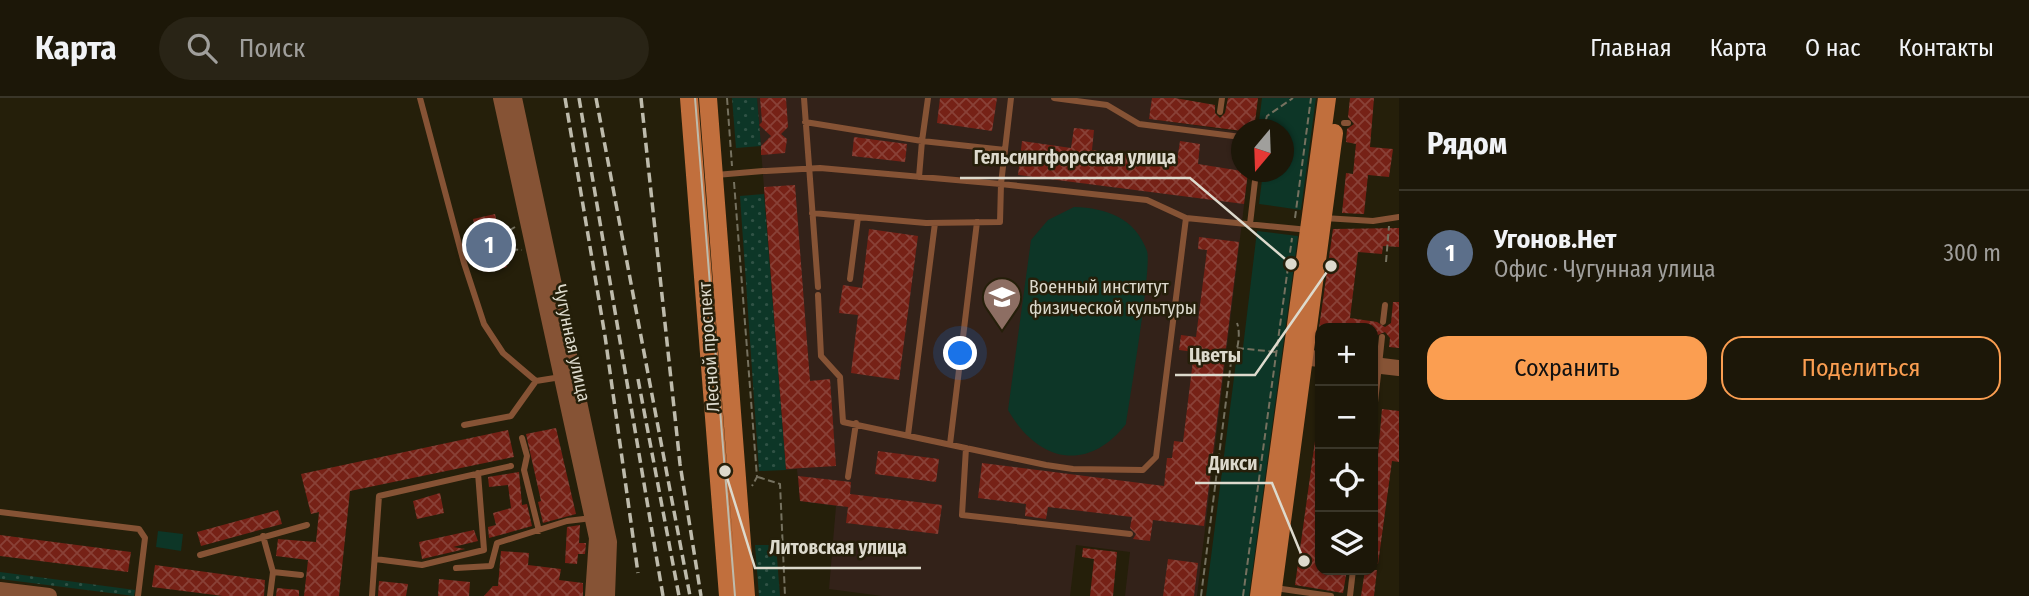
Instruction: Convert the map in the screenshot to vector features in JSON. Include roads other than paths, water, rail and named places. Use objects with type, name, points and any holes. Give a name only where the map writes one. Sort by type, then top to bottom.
[{"type":"main road","name":"Лесной проспект","points":[[689,98],[746,596]]},
{"type":"main road","name":"Лесной проспект","points":[[708,98],[714,175],[717,335],[729,596]]},
{"type":"main road","points":[[1268,593],[1308,225],[1327,98]]},
{"type":"main road","points":[[1308,225],[1339,98]]},
{"type":"street","name":"Чугунная улица","points":[[501,98],[598,516],[610,548],[607,596]]},
{"type":"street","name":"Чугунная улица","points":[[514,98],[567,375]]},
{"type":"street","points":[[1378,365],[1399,368]]},
{"type":"street","name":"Чугунная улица","points":[[593,596],[598,516]]},
{"type":"street","points":[[0,590],[48,596]]},
{"type":"lane","points":[[420,98],[464,263],[484,324],[503,353],[536,381]]},
{"type":"lane","points":[[804,98],[818,287]]},
{"type":"lane","points":[[919,177],[928,98]]},
{"type":"lane","points":[[812,213],[936,223],[1000,222],[1011,98]]},
{"type":"lane","points":[[1054,98],[1107,105],[1139,124],[1231,136]]},
{"type":"lane","points":[[1220,113],[1222,98]]},
{"type":"lane","points":[[806,122],[905,136],[922,141],[1005,150]]},
{"type":"lane","points":[[714,175],[808,168],[1002,184],[1147,201],[1186,218],[1250,224],[1308,225],[1399,217]]},
{"type":"lane","points":[[1250,224],[1255,182]]},
{"type":"lane","points":[[850,279],[858,217]]},
{"type":"lane","points":[[818,295],[821,356],[840,377],[843,422],[1073,469],[1131,471],[1150,465],[1156,457],[1186,218]]},
{"type":"lane","points":[[950,444],[977,222]]},
{"type":"lane","points":[[908,435],[936,223]]},
{"type":"lane","points":[[1383,322],[1385,305]]},
{"type":"lane","points":[[1378,356],[1382,338]]},
{"type":"lane","points":[[464,425],[511,416],[536,381],[567,375]]},
{"type":"lane","points":[[848,477],[856,424]]},
{"type":"lane","points":[[522,438],[527,456],[527,483],[540,531]]},
{"type":"lane","points":[[966,448],[962,515],[1130,534]]},
{"type":"lane","points":[[372,596],[379,496],[511,466]]},
{"type":"lane","points":[[374,559],[422,565],[484,550],[478,473]]},
{"type":"lane","points":[[0,512],[139,529],[145,538],[138,596]]},
{"type":"lane","points":[[456,568],[491,566],[497,544],[598,516]]},
{"type":"lane","points":[[200,555],[307,525]]},
{"type":"lane","points":[[263,536],[273,572],[270,596]]},
{"type":"lane","points":[[273,572],[301,575]]},
{"type":"lane","points":[[1350,596],[1352,575]]},
{"type":"lane","points":[[1268,593],[1331,596]]},
{"type":"tram line","points":[[695,98],[735,596]]},
{"type":"railway","points":[[565,98],[605,336],[638,573]]},
{"type":"railway","points":[[579,98],[663,596]]},
{"type":"railway","points":[[596,98],[690,596]]},
{"type":"railway","points":[[641,98],[680,464],[701,596]]},
{"type":"railway","points":[[638,379],[679,596]]},
{"type":"place","name":"Угонов.Нет","points":[[489,245]]},
{"type":"place","name":"Гельсингфорсская улица","points":[[1291,264]]},
{"type":"place","name":"Цветы","points":[[1331,266]]},
{"type":"place","name":"Военный институт физической культуры","points":[[1002,331]]},
{"type":"place","name":"Литовская улица","points":[[725,471]]},
{"type":"place","name":"Дикси","points":[[1304,561]]}]
